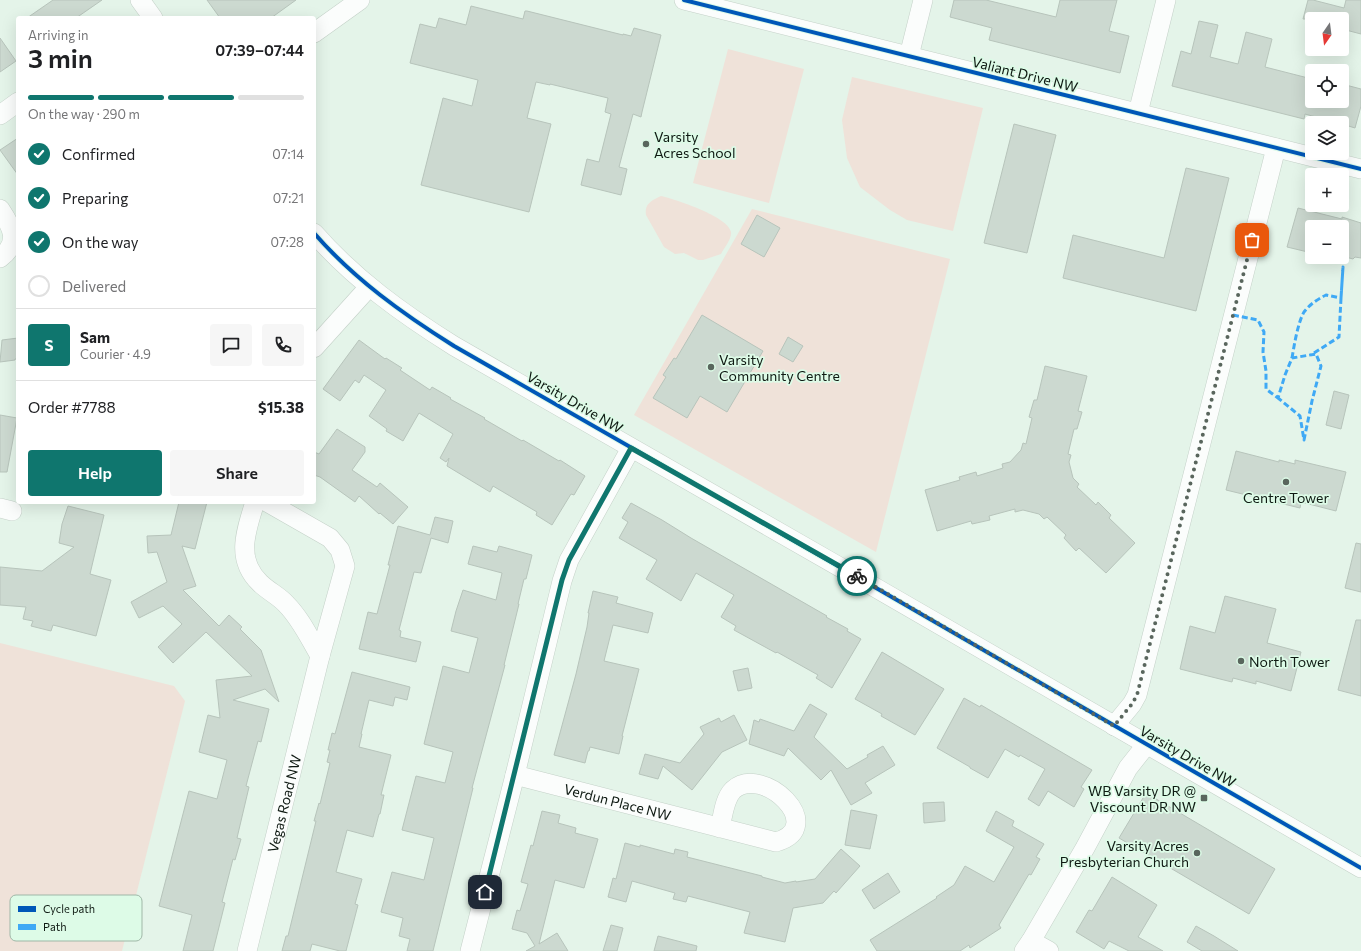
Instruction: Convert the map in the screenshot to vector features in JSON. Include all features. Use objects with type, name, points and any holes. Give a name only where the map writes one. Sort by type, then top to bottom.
[{"type":"street","points":[[316,32],[360,0]]},
{"type":"street","name":"Valiant Drive NW","points":[[684,0],[1361,169]]},
{"type":"street","points":[[909,56],[923,0]]},
{"type":"street","points":[[1138,114],[1166,0]]},
{"type":"street","points":[[0,115],[16,103]]},
{"type":"street","points":[[1114,726],[1132,704],[1137,695],[1276,148]]},
{"type":"street","points":[[0,209],[9,222],[13,234],[10,247],[0,258]]},
{"type":"street","name":"Varsity Drive NW","points":[[316,235],[324,245],[369,286],[418,323],[454,346],[893,596],[1114,726],[1361,868]]},
{"type":"street","points":[[316,346],[369,286]]},
{"type":"street","points":[[470,951],[560,588],[569,560],[631,448]]},
{"type":"street","points":[[253,504],[244,539],[246,561],[251,572],[259,583],[286,604],[300,622],[320,656]]},
{"type":"street","name":"Vegas Road NW","points":[[247,951],[320,656],[344,573],[340,550],[330,538],[270,504]]},
{"type":"street","points":[[1049,951],[1028,946],[1085,848],[1128,768],[1147,744]]},
{"type":"street","name":"Verdun Place NW","points":[[514,775],[720,828]]},
{"type":"shaded area","points":[[728,49],[804,69],[769,203],[693,183]]},
{"type":"shaded area","points":[[852,77],[983,108],[953,231],[907,220],[890,210],[860,187],[847,158],[842,120]]},
{"type":"shaded area","points":[[661,196],[678,201],[712,215],[728,226],[731,235],[721,254],[703,260],[698,260],[684,253],[675,254],[664,247],[646,215],[646,208],[650,202]]},
{"type":"shaded area","points":[[752,209],[950,259],[876,552],[634,415]]},
{"type":"shaded area","points":[[0,643],[174,686],[185,701],[136,895],[10,895],[10,941],[125,941],[122,951],[0,951]]},
{"type":"building","points":[[53,0],[102,0],[79,16],[30,16]]},
{"type":"building","points":[[207,0],[296,0],[274,16],[219,16]]},
{"type":"building","points":[[954,0],[986,0],[1056,17],[1060,0],[1117,0],[1109,31],[1129,36],[1120,73],[989,40],[992,28],[950,17]]},
{"type":"building","points":[[1308,0],[1344,8],[1346,0],[1361,0],[1361,34],[1349,31],[1349,12],[1305,12],[1305,19],[1303,19]]},
{"type":"building","points":[[471,6],[523,19],[525,11],[527,11],[623,35],[631,36],[634,28],[661,35],[641,117],[633,114],[619,167],[627,169],[621,195],[581,185],[587,159],[599,162],[611,114],[605,112],[608,98],[536,82],[527,118],[551,124],[529,212],[421,185],[443,98],[472,106],[478,80],[410,63],[420,24],[436,28],[439,18],[466,25]]},
{"type":"building","points":[[1199,21],[1218,25],[1210,57],[1238,64],[1246,32],[1272,39],[1265,67],[1305,77],[1305,108],[1349,108],[1349,86],[1361,89],[1361,106],[1355,128],[1349,126],[1349,116],[1312,116],[1305,114],[1304,119],[1172,86],[1181,51],[1191,54]]},
{"type":"building","points":[[0,38],[16,61],[0,72]]},
{"type":"building","points":[[1014,124],[1056,135],[1027,253],[984,243]]},
{"type":"building","points":[[16,139],[16,172],[0,150]]},
{"type":"building","points":[[1186,168],[1229,178],[1196,311],[1063,278],[1073,235],[1164,258]]},
{"type":"building","points":[[1298,208],[1305,210],[1305,212],[1314,212],[1342,219],[1342,217],[1361,223],[1361,258],[1349,258],[1349,220],[1305,220],[1305,251],[1287,247]]},
{"type":"building","points":[[757,215],[780,228],[764,257],[741,244]]},
{"type":"building","name":"Varsity Community Centre","points":[[702,315],[763,351],[727,412],[700,396],[687,418],[653,398],[666,377],[663,375],[674,358],[676,359]]},
{"type":"building","points":[[788,337],[803,346],[793,362],[779,354]]},
{"type":"building","points":[[16,338],[15,360],[0,362],[2,340]]},
{"type":"building","points":[[359,340],[385,359],[386,358],[402,368],[400,370],[430,390],[432,387],[451,398],[450,399],[485,418],[484,419],[559,461],[560,460],[585,476],[574,495],[571,494],[552,525],[536,515],[537,512],[493,486],[490,492],[447,466],[449,458],[446,462],[440,458],[453,434],[419,413],[403,441],[386,431],[387,429],[369,416],[386,390],[364,375],[359,383],[355,380],[340,401],[323,389]]},
{"type":"building","points":[[1045,366],[1087,376],[1078,411],[1082,412],[1077,429],[1074,429],[1068,454],[1071,455],[1069,462],[1073,478],[1079,484],[1077,487],[1096,505],[1098,502],[1111,515],[1109,518],[1135,543],[1106,573],[1079,548],[1076,551],[1064,538],[1066,535],[1047,517],[1044,519],[1039,514],[1023,510],[1015,512],[1015,509],[989,516],[990,520],[972,524],[971,521],[937,531],[925,490],[960,480],[959,477],[976,472],[977,476],[1003,468],[1002,464],[1010,462],[1021,450],[1023,443],[1026,444],[1032,418],[1029,417],[1034,400],[1037,400]]},
{"type":"building","points":[[1334,391],[1349,395],[1341,429],[1326,425]]},
{"type":"building","points":[[0,415],[16,418],[16,423],[7,472],[0,472]]},
{"type":"building","points":[[337,429],[365,447],[365,452],[352,470],[377,487],[380,483],[408,507],[393,524],[359,496],[355,502],[316,476],[316,453],[319,454]]},
{"type":"building","name":"Centre Tower","points":[[1236,451],[1279,462],[1279,460],[1295,464],[1295,460],[1346,472],[1336,511],[1301,502],[1300,508],[1226,490]]},
{"type":"building","points":[[631,503],[827,616],[826,617],[848,629],[847,631],[861,639],[832,688],[816,678],[818,675],[734,630],[736,626],[721,617],[734,595],[696,573],[681,601],[646,579],[657,560],[619,538],[628,522],[622,518]]},
{"type":"building","points":[[179,504],[206,504],[195,549],[182,546],[196,586],[183,590],[219,626],[229,615],[242,627],[240,629],[261,650],[279,702],[265,689],[233,700],[269,709],[261,742],[258,741],[246,786],[249,787],[237,838],[241,839],[235,860],[233,859],[222,902],[225,903],[213,951],[183,951],[192,915],[159,906],[189,791],[217,799],[227,760],[199,752],[208,715],[220,718],[216,680],[252,676],[206,632],[173,663],[158,647],[182,624],[163,606],[139,618],[131,602],[167,582],[157,552],[148,553],[147,536],[171,535]]},
{"type":"building","points":[[68,506],[104,515],[90,574],[111,580],[96,636],[53,625],[51,631],[31,626],[33,621],[23,619],[26,607],[0,605],[0,567],[42,571],[74,547],[59,543],[62,524]]},
{"type":"building","points":[[435,517],[453,521],[448,543],[431,538],[421,573],[414,572],[399,630],[401,631],[400,637],[421,642],[416,662],[359,649],[368,612],[377,614],[390,565],[388,565],[398,526],[430,535]]},
{"type":"building","points":[[1356,543],[1361,544],[1361,592],[1345,588]]},
{"type":"building","points":[[473,546],[497,552],[499,546],[532,555],[526,579],[524,579],[505,665],[472,788],[433,951],[407,951],[410,939],[399,936],[403,918],[381,912],[392,872],[424,880],[434,838],[402,830],[416,776],[445,783],[453,752],[424,744],[443,666],[469,673],[478,638],[451,631],[456,611],[463,590],[496,600],[502,573],[468,564]]},
{"type":"building","points":[[593,591],[618,597],[616,603],[653,613],[648,633],[613,625],[604,661],[639,669],[622,736],[619,754],[590,747],[585,763],[554,755],[576,674],[587,627],[588,613]]},
{"type":"building","name":"North Tower","points":[[1225,596],[1276,609],[1267,643],[1301,652],[1291,691],[1256,681],[1256,684],[1233,678],[1232,682],[1180,669],[1190,626],[1215,633]]},
{"type":"building","points":[[1356,620],[1361,620],[1361,696],[1338,690]]},
{"type":"building","points":[[882,652],[944,689],[915,735],[881,716],[882,714],[855,699]]},
{"type":"building","points":[[748,668],[752,688],[738,691],[733,671]]},
{"type":"building","points":[[352,672],[410,687],[407,700],[395,697],[393,706],[369,700],[359,747],[391,755],[381,795],[384,795],[380,814],[373,837],[347,830],[336,872],[362,879],[355,904],[358,905],[346,951],[340,951],[312,944],[310,951],[282,951],[286,936],[288,936],[316,821],[314,821],[319,803],[320,804],[330,763],[327,762],[332,733],[335,734]]},
{"type":"building","points":[[964,698],[980,707],[981,705],[1092,770],[1081,787],[1084,789],[1074,807],[1048,791],[1039,806],[1028,799],[1045,769],[1020,755],[1019,757],[1005,749],[988,778],[937,748]]},
{"type":"building","points":[[810,704],[827,714],[814,737],[847,769],[883,746],[895,765],[865,783],[872,793],[851,805],[831,770],[821,780],[788,748],[784,756],[749,744],[754,720],[759,722],[760,719],[794,731]]},
{"type":"building","points":[[734,715],[747,740],[722,752],[692,790],[663,766],[658,779],[639,774],[645,754],[680,763],[704,734],[700,727],[719,718],[721,722]]},
{"type":"building","name":"Varsity Acres Presbyterian Church","points":[[1146,793],[1275,869],[1249,914],[1119,838]]},
{"type":"building","points":[[944,802],[945,821],[924,823],[923,803]]},
{"type":"building","points":[[851,810],[877,815],[870,849],[845,845]]},
{"type":"building","points":[[542,811],[560,815],[558,823],[576,828],[575,833],[598,839],[584,888],[555,880],[539,944],[557,933],[568,951],[526,951],[535,946],[527,933],[512,929],[517,910],[520,911],[528,884],[521,882],[531,845],[533,846]]},
{"type":"building","points":[[996,811],[1014,821],[1012,826],[1044,844],[1036,857],[1040,859],[1031,875],[1029,874],[999,925],[1001,928],[970,948],[969,945],[960,951],[877,951],[870,940],[937,898],[936,897],[954,885],[965,866],[994,882],[1014,847],[986,831]]},
{"type":"building","points":[[625,843],[640,847],[640,845],[674,854],[675,849],[688,852],[687,857],[785,883],[815,879],[841,849],[860,866],[836,893],[834,891],[823,903],[793,908],[785,942],[744,933],[750,912],[688,896],[686,902],[673,899],[675,893],[632,881],[626,902],[608,897],[613,878],[616,879]]},
{"type":"building","points":[[888,873],[900,892],[874,909],[862,890]]},
{"type":"building","points":[[1112,877],[1157,905],[1138,937],[1163,951],[1129,951],[1109,941],[1104,949],[1076,932],[1089,910],[1092,911]]},
{"type":"building","points":[[611,925],[623,928],[617,951],[603,951]]},
{"type":"building","points":[[1196,926],[1238,951],[1202,951],[1187,942]]},
{"type":"building","points":[[658,936],[697,946],[696,951],[654,951]]},
{"type":"marked path","points":[[1292,358],[1298,328],[1304,312],[1314,302],[1326,295],[1341,298],[1343,267],[1339,337],[1311,355]]},
{"type":"marked path","points":[[1233,315],[1258,320],[1264,332],[1263,352],[1266,371],[1266,389],[1278,398],[1292,358],[1316,354],[1321,366],[1304,440],[1300,416],[1278,398]]},
{"type":"cycle path","points":[[684,0],[1361,169]]},
{"type":"cycle path","points":[[316,235],[329,250],[362,281],[416,321],[454,346],[1361,868]]},
{"type":"way so far","points":[[857,576],[1114,726],[1132,704],[1137,695],[1252,240]]},
{"type":"place","name":"Varsity Acres School","points":[[646,144]]},
{"type":"place","name":"Varsity Community Centre","points":[[711,367]]},
{"type":"place","name":"Centre Tower","points":[[1286,482]]},
{"type":"place","name":"North Tower","points":[[1241,661]]},
{"type":"place","name":"WB Varsity DR @ Viscount DR NW","points":[[1204,798]]},
{"type":"place","name":"Varsity Acres Presbyterian Church","points":[[1197,853]]},
{"type":"route","points":[[485,892],[562,580],[569,560],[631,448],[857,576]]}]
